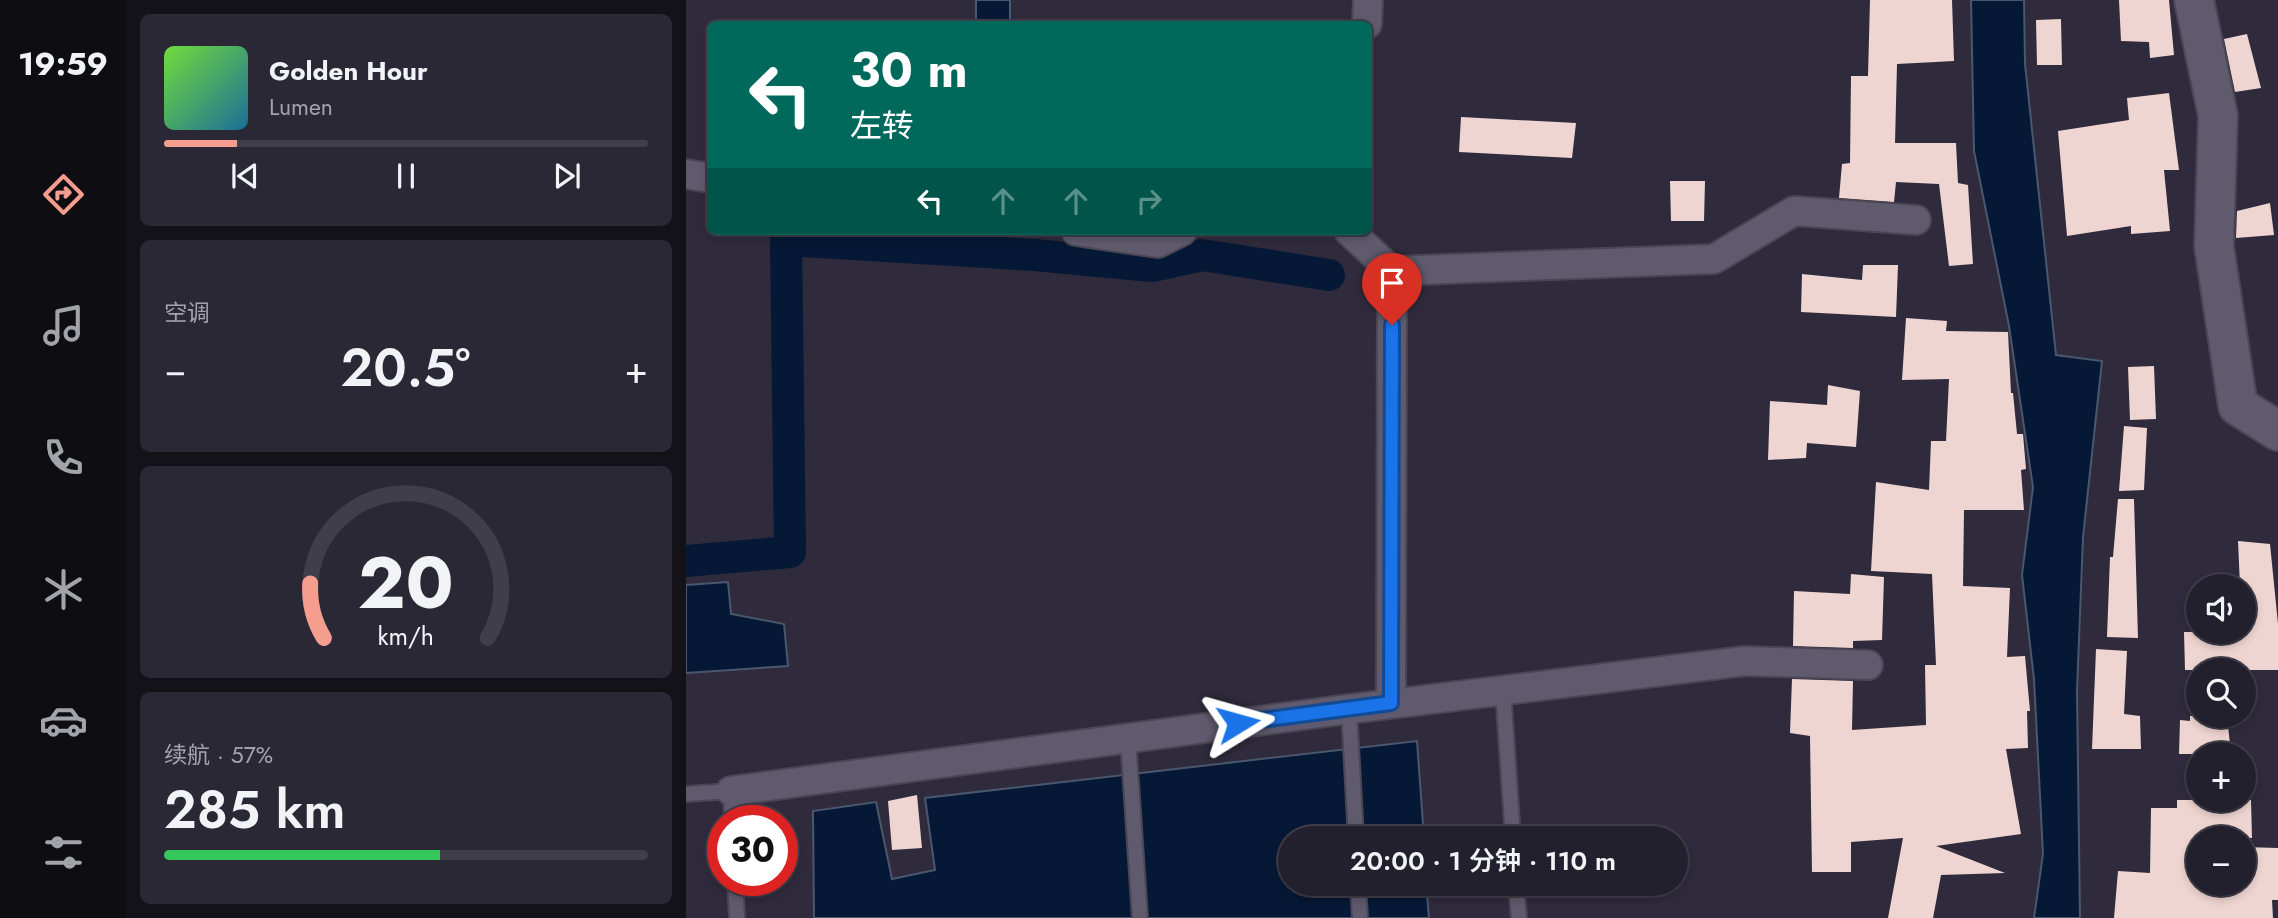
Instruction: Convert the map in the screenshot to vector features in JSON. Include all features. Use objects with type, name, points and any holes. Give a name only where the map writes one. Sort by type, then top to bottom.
[{"type":"street","points":[[1367,21],[1368,0]]},
{"type":"street","points":[[2194,0],[2217,116],[2214,246],[2238,407],[2278,431]]},
{"type":"street","points":[[686,174],[707,177]]},
{"type":"street","points":[[1353,235],[1392,271],[1714,259],[1794,211],[1916,220]]},
{"type":"street","points":[[1103,235],[1158,243],[1174,235]]},
{"type":"street","points":[[1391,703],[1392,271]]},
{"type":"street","points":[[731,791],[1391,703],[1745,662],[1868,666]]},
{"type":"lane","points":[[1503,690],[1512,826]]},
{"type":"lane","points":[[1349,709],[1355,826]]},
{"type":"lane","points":[[1128,738],[1140,918]]},
{"type":"lane","points":[[686,794],[731,791],[731,805]]},
{"type":"lane","points":[[736,896],[737,918]]},
{"type":"lane","points":[[1359,896],[1360,918]]},
{"type":"lane","points":[[1517,896],[1518,918]]},
{"type":"water","points":[[976,0],[1010,0],[1010,21],[976,21]]},
{"type":"water","points":[[1971,0],[2024,0],[2025,64],[2056,355],[2102,361],[2083,537],[2077,691],[2080,918],[2034,918],[2043,854],[2034,679],[2022,575],[2033,487],[2009,326],[1974,151]]},
{"type":"water","points":[[728,582],[731,614],[784,624],[788,666],[686,673],[686,585]]},
{"type":"water","points":[[1417,741],[1423,826],[1278,826],[1278,896],[1427,896],[1429,918],[814,918],[813,811],[876,802],[892,879],[935,870],[925,798]]},
{"type":"building","points":[[1870,0],[1952,0],[1954,61],[1897,64],[1895,143],[1956,143],[1958,183],[1968,185],[1973,264],[1949,266],[1939,184],[1896,182],[1894,202],[1839,198],[1842,164],[1850,163],[1851,76],[1868,76]]},
{"type":"building","points":[[2119,0],[2169,0],[2174,55],[2150,58],[2149,42],[2121,41]]},
{"type":"building","points":[[2061,19],[2062,65],[2037,65],[2036,20]]},
{"type":"building","points":[[2247,34],[2261,88],[2235,92],[2224,39]]},
{"type":"building","points":[[2169,93],[2179,170],[2164,170],[2170,231],[2131,234],[2131,226],[2067,236],[2058,131],[2129,120],[2127,98]]},
{"type":"building","points":[[1461,117],[1576,123],[1572,158],[1459,152]]},
{"type":"building","points":[[1670,181],[1705,181],[1704,221],[1671,221]]},
{"type":"building","points":[[2270,203],[2274,235],[2236,238],[2237,211]]},
{"type":"building","points":[[1863,265],[1898,265],[1896,317],[1801,312],[1802,274],[1862,280]]},
{"type":"building","points":[[1906,318],[1947,321],[1946,331],[2008,332],[2011,393],[2017,434],[2023,434],[2026,469],[2021,470],[2024,510],[1964,510],[1963,586],[2010,588],[2007,657],[2025,656],[2030,711],[2027,711],[2028,748],[2006,749],[2021,834],[1936,846],[2005,873],[1941,875],[1933,918],[1888,918],[1903,838],[1851,842],[1851,872],[1812,872],[1810,736],[1790,733],[1792,679],[1853,681],[1852,730],[1926,725],[1925,665],[1936,665],[1932,574],[1871,571],[1876,482],[1929,490],[1931,441],[1946,441],[1949,379],[1902,380]]},
{"type":"building","points":[[2154,366],[2156,419],[2130,420],[2128,367]]},
{"type":"building","points":[[1828,385],[1860,391],[1856,447],[1807,443],[1806,458],[1768,460],[1770,401],[1827,405]]},
{"type":"building","points":[[2124,426],[2147,428],[2144,490],[2119,491]]},
{"type":"building","points":[[2118,499],[2134,499],[2138,638],[2107,637],[2110,557],[2113,557]]},
{"type":"building","points":[[2238,541],[2270,544],[2278,624],[2278,670],[2256,670],[2256,658],[2186,658],[2185,670],[2184,632],[2186,644],[2256,644],[2256,574],[2239,574]]},
{"type":"building","points":[[1851,574],[1884,577],[1882,640],[1853,641],[1853,648],[1793,646],[1794,591],[1850,594]]},
{"type":"building","points":[[2096,649],[2127,651],[2124,714],[2140,716],[2141,749],[2092,749]]},
{"type":"building","points":[[2180,720],[2186,721],[2186,728],[2228,728],[2230,742],[2186,742],[2186,754],[2179,754]]},
{"type":"building","points":[[917,795],[922,848],[892,850],[888,801]]},
{"type":"building","points":[[2177,800],[2186,800],[2186,812],[2251,812],[2252,826],[2186,826],[2186,896],[2256,896],[2256,847],[2278,848],[2278,900],[2272,900],[2273,918],[2114,918],[2118,871],[2150,873],[2151,808],[2177,808]]},
{"type":"waterway","points":[[686,561],[790,552],[786,240],[1034,255],[1152,266],[1202,255],[1329,275]]},
{"type":"route","points":[[1238,723],[1391,703],[1392,325]]}]
